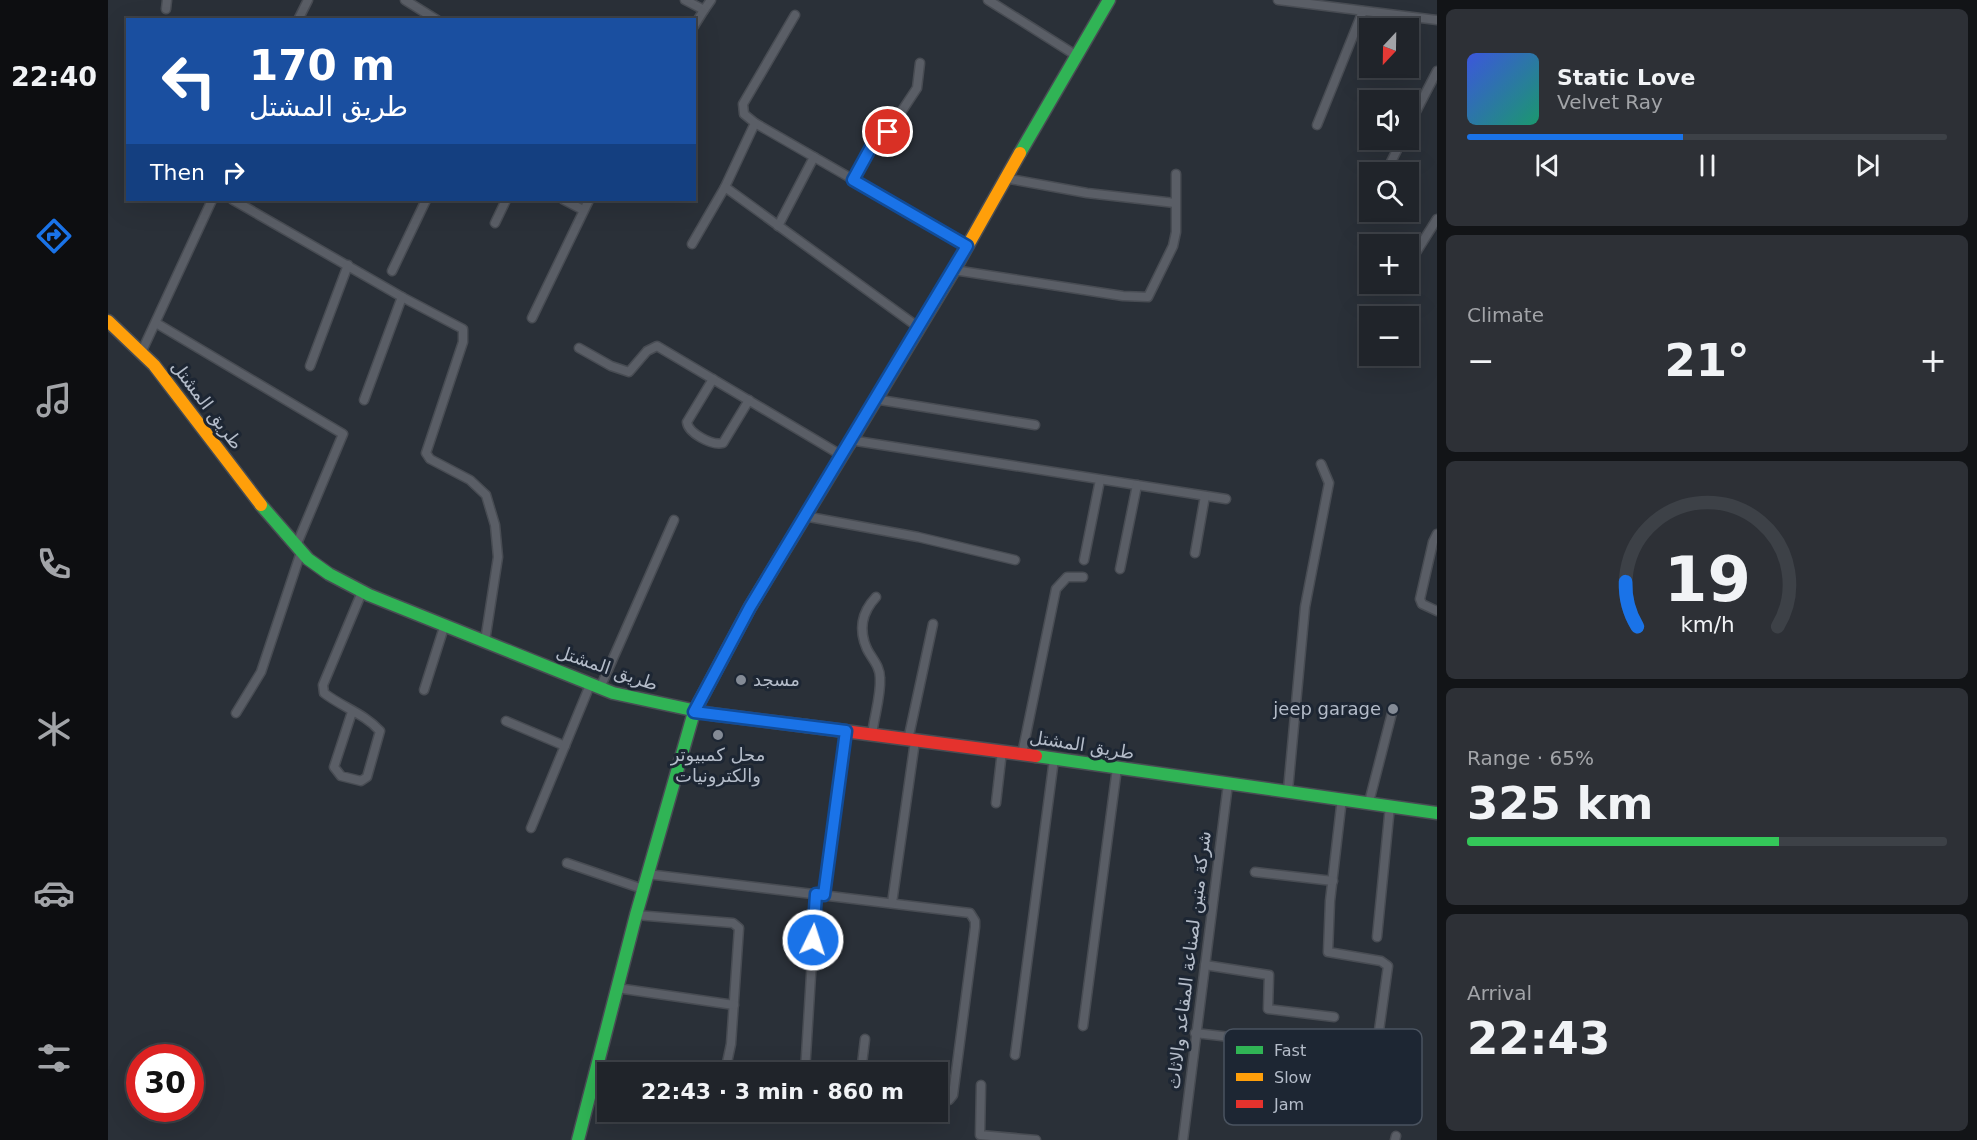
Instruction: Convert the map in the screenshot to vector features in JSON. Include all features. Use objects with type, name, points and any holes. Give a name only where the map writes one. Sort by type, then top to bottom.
[{"type":"main road","points":[[578,1140],[647,874],[694,712],[750,607],[954,270],[1004,178],[1109,0]]},
{"type":"main road","name":"طريق المشتل","points":[[108,321],[142,351],[281,531],[329,574],[362,592],[595,686],[634,699],[694,712],[1002,751],[1437,813]]},
{"type":"street","points":[[299,18],[308,0]]},
{"type":"street","points":[[405,0],[434,18]]},
{"type":"street","points":[[686,0],[704,10]]},
{"type":"street","points":[[696,23],[711,0]]},
{"type":"street","points":[[988,0],[1077,56]]},
{"type":"street","points":[[1278,0],[1329,3],[1363,11],[1437,20]]},
{"type":"street","points":[[1317,125],[1363,11]]},
{"type":"street","points":[[795,15],[743,104],[744,114],[814,158],[967,246]]},
{"type":"street","points":[[853,180],[876,138],[888,132],[916,88],[920,63]]},
{"type":"street","points":[[1419,106],[1437,71]]},
{"type":"street","points":[[692,244],[725,187],[755,123]]},
{"type":"street","points":[[778,226],[814,158]]},
{"type":"street","points":[[954,270],[1123,296],[1148,297],[1173,246],[1176,232],[1176,174]]},
{"type":"street","points":[[1004,178],[1087,193],[1175,203]]},
{"type":"street","points":[[725,187],[918,327]]},
{"type":"street","points":[[142,351],[212,201]]},
{"type":"street","points":[[235,201],[402,297],[459,326],[464,334],[426,453],[430,459],[470,480],[486,495],[495,525],[498,557],[485,641]]},
{"type":"street","points":[[392,271],[426,201]]},
{"type":"street","points":[[495,223],[506,201]]},
{"type":"street","points":[[566,201],[583,210]]},
{"type":"street","points":[[532,318],[588,201]]},
{"type":"street","points":[[1419,248],[1437,219]]},
{"type":"street","points":[[310,366],[348,265]]},
{"type":"street","points":[[364,400],[402,297]]},
{"type":"street","points":[[156,323],[344,434],[299,549],[261,672],[236,713]]},
{"type":"street","points":[[579,348],[611,366],[629,372],[647,351],[657,346],[841,455]]},
{"type":"street","points":[[713,379],[687,422],[690,430],[712,443],[723,443],[749,400]]},
{"type":"street","points":[[874,399],[1035,425]]},
{"type":"street","points":[[850,440],[1227,499]]},
{"type":"street","points":[[1288,790],[1305,607],[1329,483],[1321,464]]},
{"type":"street","points":[[1084,560],[1100,480]]},
{"type":"street","points":[[1120,569],[1137,486]]},
{"type":"street","points":[[1196,552],[1205,496]]},
{"type":"street","points":[[804,516],[918,537],[1015,560]]},
{"type":"street","points":[[531,828],[565,747],[674,520]]},
{"type":"street","points":[[1437,534],[1433,542],[1420,599],[1422,604],[1437,611]]},
{"type":"street","points":[[1022,754],[1056,589],[1067,577],[1083,577]]},
{"type":"street","points":[[352,712],[334,768],[341,776],[361,781],[367,777],[380,731],[352,712],[348,705],[324,693],[323,685],[362,592]]},
{"type":"street","points":[[872,735],[880,677],[878,667],[867,648],[862,625],[866,609],[876,597]]},
{"type":"street","points":[[424,690],[445,624]]},
{"type":"street","points":[[892,903],[912,740],[933,624]]},
{"type":"street","points":[[1369,802],[1393,709]]},
{"type":"street","points":[[506,721],[565,747]]},
{"type":"street","points":[[806,1062],[820,895],[846,731]]},
{"type":"street","points":[[996,803],[1002,751]]},
{"type":"street","points":[[1015,1055],[1054,759]]},
{"type":"street","points":[[1083,1026],[1117,768]]},
{"type":"street","name":"شركة متين لصناعة المقاعد والاثاث","points":[[1183,1140],[1228,784]]},
{"type":"street","points":[[1342,798],[1328,952],[1381,961],[1388,966],[1379,1029]]},
{"type":"street","points":[[1377,937],[1390,806]]},
{"type":"street","points":[[567,863],[643,889]]},
{"type":"street","points":[[1255,872],[1333,881]]},
{"type":"street","points":[[647,874],[966,912],[975,921],[953,1095],[948,1100]]},
{"type":"street","points":[[636,915],[736,924],[740,934],[727,1062]]},
{"type":"street","points":[[1205,965],[1269,975],[1268,1009],[1334,1017]]},
{"type":"street","points":[[617,988],[734,1005]]},
{"type":"street","points":[[1195,1033],[1224,1036]]},
{"type":"street","points":[[862,1062],[865,1038]]},
{"type":"street","points":[[981,1085],[980,1137],[1036,1140]]},
{"type":"traffic: fast","points":[[1020,153],[1109,0]]},
{"type":"traffic: fast","points":[[578,1140],[636,915],[694,712],[750,607],[849,444]]},
{"type":"traffic: fast","points":[[261,505],[308,559],[329,574],[369,595],[613,693],[711,714],[806,726]]},
{"type":"traffic: fast","points":[[1036,756],[1437,813]]},
{"type":"traffic: slow","points":[[849,444],[954,270],[1020,153]]},
{"type":"traffic: slow","points":[[108,321],[154,365],[261,505]]},
{"type":"traffic: jam","points":[[806,726],[1036,756]]},
{"type":"place","name":"مسجد","points":[[741,680]]},
{"type":"place","name":"jeep garage","points":[[1393,709]]},
{"type":"place","name":"محل كمبيوتر والكترونيات","points":[[718,735]]},
{"type":"route","points":[[813,940],[816,894],[824,895],[846,731],[694,712],[750,607],[967,246],[853,180],[876,138],[888,132]]}]
